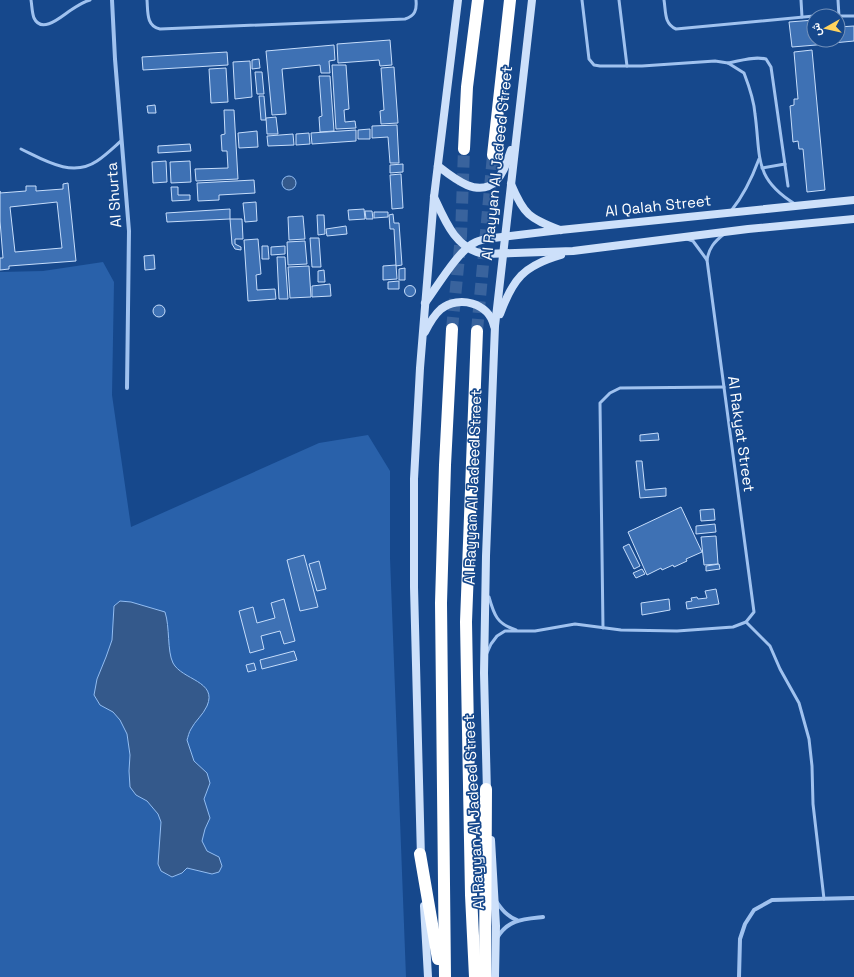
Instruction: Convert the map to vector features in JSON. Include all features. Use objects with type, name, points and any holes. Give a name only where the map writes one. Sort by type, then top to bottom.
[{"type":"highway","points":[[464,149],[467,87],[478,0]]},
{"type":"highway","name":"Al Rayyan Al Jadeed Street","points":[[493,155],[510,0]]},
{"type":"highway","name":"Al Rayyan Al Jadeed Street","points":[[445,977],[441,603],[452,329]]},
{"type":"highway","name":"Al Rayyan Al Jadeed Street","points":[[475,977],[471,895],[466,622],[477,331]]},
{"type":"highway","points":[[484,977],[486,789]]},
{"type":"highway","points":[[420,854],[441,977]]},
{"type":"main road","points":[[428,977],[420,854],[414,587],[414,487],[420,368],[434,197],[458,0]]},
{"type":"main road","name":"Al Rayyan Al Jadeed Street","points":[[495,977],[495,899],[486,789],[484,661],[495,330],[510,182],[532,0]]},
{"type":"main road","points":[[438,166],[454,179],[462,183],[476,187],[489,186],[496,181],[503,172],[516,138]]},
{"type":"main road","points":[[510,182],[517,198],[530,216],[538,222],[560,230]]},
{"type":"main road","points":[[434,197],[451,231],[467,248],[477,253],[484,254],[573,251],[682,237],[854,219]]},
{"type":"main road","name":"Al Qalah Street","points":[[425,304],[453,264],[467,248],[475,242],[560,230],[729,214],[854,200]]},
{"type":"main road","points":[[495,330],[506,296],[514,282],[528,268],[546,259],[573,251]]},
{"type":"main road","points":[[424,333],[440,310],[449,304],[460,302],[470,302],[480,306],[488,314],[495,330]]},
{"type":"street","name":"Al Shurta","points":[[112,0],[129,231],[127,388]]},
{"type":"street","points":[[739,977],[740,939],[745,924],[754,910],[772,900],[854,898]]},
{"type":"street","points":[[495,899],[503,912],[517,920]]},
{"type":"street","points":[[496,940],[505,927],[517,920],[543,917]]},
{"type":"lane","points":[[31,0],[34,19],[42,24],[48,24],[55,22],[79,5],[90,0]]},
{"type":"lane","points":[[147,0],[149,20],[153,26],[160,29],[405,19],[414,14],[417,8],[416,0]]},
{"type":"lane","points":[[582,0],[589,59],[594,65],[626,66],[714,60],[728,63],[744,73],[751,92],[755,113],[759,159],[762,168],[770,185],[784,198],[798,206]]},
{"type":"lane","points":[[619,0],[626,66]]},
{"type":"lane","points":[[664,0],[666,21],[670,26],[676,29],[806,17]]},
{"type":"lane","points":[[801,0],[802,17]]},
{"type":"lane","points":[[728,63],[760,58],[766,59],[771,67],[788,186]]},
{"type":"lane","points":[[21,149],[56,165],[75,168],[89,165],[97,161],[122,141]]},
{"type":"lane","points":[[729,214],[741,199],[752,178],[759,159]]},
{"type":"lane","points":[[762,168],[785,164]]},
{"type":"lane","name":"Al Rakyat Street","points":[[727,232],[715,241],[708,250],[707,260],[754,612],[746,622]]},
{"type":"lane","name":"Al Rakyat Street","points":[[682,237],[693,241],[707,260]]},
{"type":"lane","points":[[603,628],[600,403],[610,393],[620,388],[724,387]]},
{"type":"lane","points":[[486,587],[497,619],[505,627],[518,630],[535,631],[574,624],[621,630],[677,631],[734,627],[746,622],[770,646],[799,703],[809,739],[812,766],[813,804],[824,899]]},
{"type":"lane","points":[[484,661],[491,644],[498,636],[505,632],[518,630]]},
{"type":"shaded area","points":[[286,176],[292,176],[296,180],[296,186],[292,190],[286,190],[282,186],[282,180]]},
{"type":"shaded area","points":[[103,262],[114,282],[112,395],[131,527],[319,443],[368,435],[390,471],[390,558],[406,977],[0,977],[0,272],[43,271]]},
{"type":"shaded area","points":[[120,601],[131,602],[165,612],[168,625],[170,652],[173,663],[177,669],[198,682],[208,691],[209,698],[207,706],[193,726],[187,740],[194,761],[207,773],[210,783],[204,799],[210,818],[202,841],[207,851],[219,857],[222,866],[219,872],[212,874],[187,868],[182,873],[172,877],[161,871],[158,864],[161,822],[158,814],[147,801],[136,795],[130,787],[130,755],[127,734],[120,720],[113,712],[100,705],[94,695],[97,679],[112,640],[114,606]]},
{"type":"building","points":[[806,21],[806,46],[792,47],[789,22]]},
{"type":"building","points":[[846,26],[854,26],[854,41],[846,42]]},
{"type":"building","points":[[390,40],[392,65],[380,66],[379,60],[338,63],[337,44]]},
{"type":"building","points":[[334,45],[335,60],[329,61],[330,73],[321,73],[320,65],[282,69],[286,114],[272,115],[266,51]]},
{"type":"building","points":[[812,50],[825,190],[807,192],[803,149],[799,149],[798,141],[793,142],[790,106],[794,105],[794,99],[798,99],[794,52]]},
{"type":"building","points":[[227,52],[228,65],[143,70],[142,57]]},
{"type":"building","points":[[259,59],[260,68],[252,69],[252,60]]},
{"type":"building","points":[[250,61],[252,97],[235,99],[233,62]]},
{"type":"building","points":[[332,65],[346,65],[349,109],[344,110],[345,122],[355,121],[356,128],[336,129]]},
{"type":"building","points":[[394,67],[398,123],[381,124],[380,111],[384,110],[381,68]]},
{"type":"building","points":[[226,68],[228,102],[211,103],[209,69]]},
{"type":"building","points":[[255,72],[262,72],[264,94],[257,94]]},
{"type":"building","points":[[319,76],[330,76],[334,131],[320,132],[319,117],[322,116]]},
{"type":"building","points":[[259,96],[264,96],[266,120],[261,120]]},
{"type":"building","points":[[155,105],[156,113],[148,113],[147,106]]},
{"type":"building","points":[[224,110],[234,110],[238,179],[196,181],[195,169],[228,168],[227,151],[222,151],[221,135],[225,134]]},
{"type":"building","points":[[276,117],[278,134],[267,134],[266,118]]},
{"type":"building","points":[[397,125],[399,163],[390,163],[388,137],[372,138],[372,126]]},
{"type":"building","points":[[370,129],[370,139],[358,139],[358,130]]},
{"type":"building","points":[[356,130],[356,141],[312,144],[311,133]]},
{"type":"building","points":[[257,131],[258,147],[239,148],[238,133]]},
{"type":"building","points":[[309,133],[310,144],[296,145],[296,134]]},
{"type":"building","points":[[293,134],[294,145],[268,146],[267,136]]},
{"type":"building","points":[[190,144],[191,151],[158,153],[158,146]]},
{"type":"building","points":[[166,161],[167,182],[153,183],[152,162]]},
{"type":"building","points":[[190,161],[191,182],[171,183],[170,162]]},
{"type":"building","points":[[403,164],[403,172],[390,173],[390,165]]},
{"type":"building","points":[[401,174],[403,208],[392,209],[390,175]]},
{"type":"building","points":[[254,180],[255,193],[219,195],[219,200],[198,201],[197,183]]},
{"type":"building","points":[[68,183],[76,261],[9,266],[9,269],[0,270],[0,258],[3,258],[0,221],[0,193],[26,191],[26,186],[36,186],[36,191],[63,189],[63,184]],"holes":[[[57,202],[62,248],[15,252],[10,207]]]},
{"type":"building","points":[[171,187],[178,187],[178,195],[190,195],[190,200],[172,201]]},
{"type":"building","points":[[256,202],[257,221],[245,222],[243,203]]},
{"type":"building","points":[[230,209],[230,219],[167,222],[166,213]]},
{"type":"building","points":[[364,209],[365,219],[349,220],[348,210]]},
{"type":"building","points":[[365,211],[372,211],[373,219],[366,219]]},
{"type":"building","points":[[374,212],[388,212],[388,217],[374,218]]},
{"type":"building","points":[[393,214],[394,223],[399,223],[402,265],[396,266],[394,229],[390,229],[389,215]]},
{"type":"building","points":[[317,215],[324,215],[325,234],[318,235]]},
{"type":"building","points":[[303,216],[305,239],[289,240],[288,217]]},
{"type":"building","points":[[230,219],[242,219],[243,239],[235,239],[235,244],[241,247],[241,250],[235,249],[232,244]]},
{"type":"building","points":[[346,226],[347,234],[327,236],[326,229]]},
{"type":"building","points":[[310,238],[319,238],[321,267],[312,267]]},
{"type":"building","points":[[258,239],[261,274],[256,275],[257,290],[275,289],[276,299],[248,301],[244,240]]},
{"type":"building","points":[[305,241],[307,264],[288,265],[287,242]]},
{"type":"building","points":[[262,246],[268,246],[269,259],[262,259]]},
{"type":"building","points":[[285,246],[285,254],[271,255],[271,247]]},
{"type":"building","points":[[154,255],[155,269],[145,270],[144,256]]},
{"type":"building","points":[[277,257],[285,257],[288,299],[279,299]]},
{"type":"building","points":[[396,265],[397,279],[383,280],[383,266]]},
{"type":"building","points":[[309,266],[311,297],[290,298],[288,267]]},
{"type":"building","points":[[405,268],[405,280],[399,280],[399,269]]},
{"type":"building","points":[[324,270],[325,282],[318,282],[318,271]]},
{"type":"building","points":[[399,281],[399,289],[388,289],[388,282]]},
{"type":"building","points":[[330,284],[331,296],[312,297],[312,286]]},
{"type":"building","points":[[410,285],[414,287],[416,291],[414,295],[410,297],[406,295],[404,291],[406,287]]},
{"type":"building","points":[[157,305],[161,305],[165,311],[161,317],[157,317],[153,313],[153,309]]},
{"type":"building","points":[[658,433],[659,440],[640,441],[640,435]]},
{"type":"building","points":[[636,461],[642,461],[645,490],[666,488],[666,496],[640,498]]},
{"type":"building","points":[[681,507],[702,552],[686,559],[687,561],[674,567],[673,565],[662,570],[661,568],[647,575],[628,532]]},
{"type":"building","points":[[714,509],[715,520],[701,521],[700,510]]},
{"type":"building","points":[[715,524],[716,532],[696,534],[696,526]]},
{"type":"building","points":[[716,536],[718,564],[704,565],[701,537]]},
{"type":"building","points":[[629,544],[640,566],[634,569],[623,547]]},
{"type":"building","points":[[304,555],[318,607],[300,611],[287,560]]},
{"type":"building","points":[[319,561],[326,589],[317,591],[309,564]]},
{"type":"building","points":[[719,564],[720,569],[706,571],[706,566]]},
{"type":"building","points":[[642,569],[645,574],[636,578],[633,573]]},
{"type":"building","points":[[716,589],[719,604],[687,609],[686,602],[692,601],[691,598],[707,598],[705,591]]},
{"type":"building","points":[[284,599],[295,641],[284,644],[280,631],[261,636],[264,649],[250,653],[239,611],[253,607],[257,623],[275,618],[271,603]]},
{"type":"building","points":[[669,599],[670,610],[642,615],[641,603]]},
{"type":"building","points":[[294,651],[297,660],[262,669],[260,660]]},
{"type":"building","points":[[254,663],[256,670],[248,672],[246,665]]},
{"type":"tunnel","points":[[452,329],[461,236],[464,149]]},
{"type":"tunnel","points":[[477,331],[493,155]]}]
